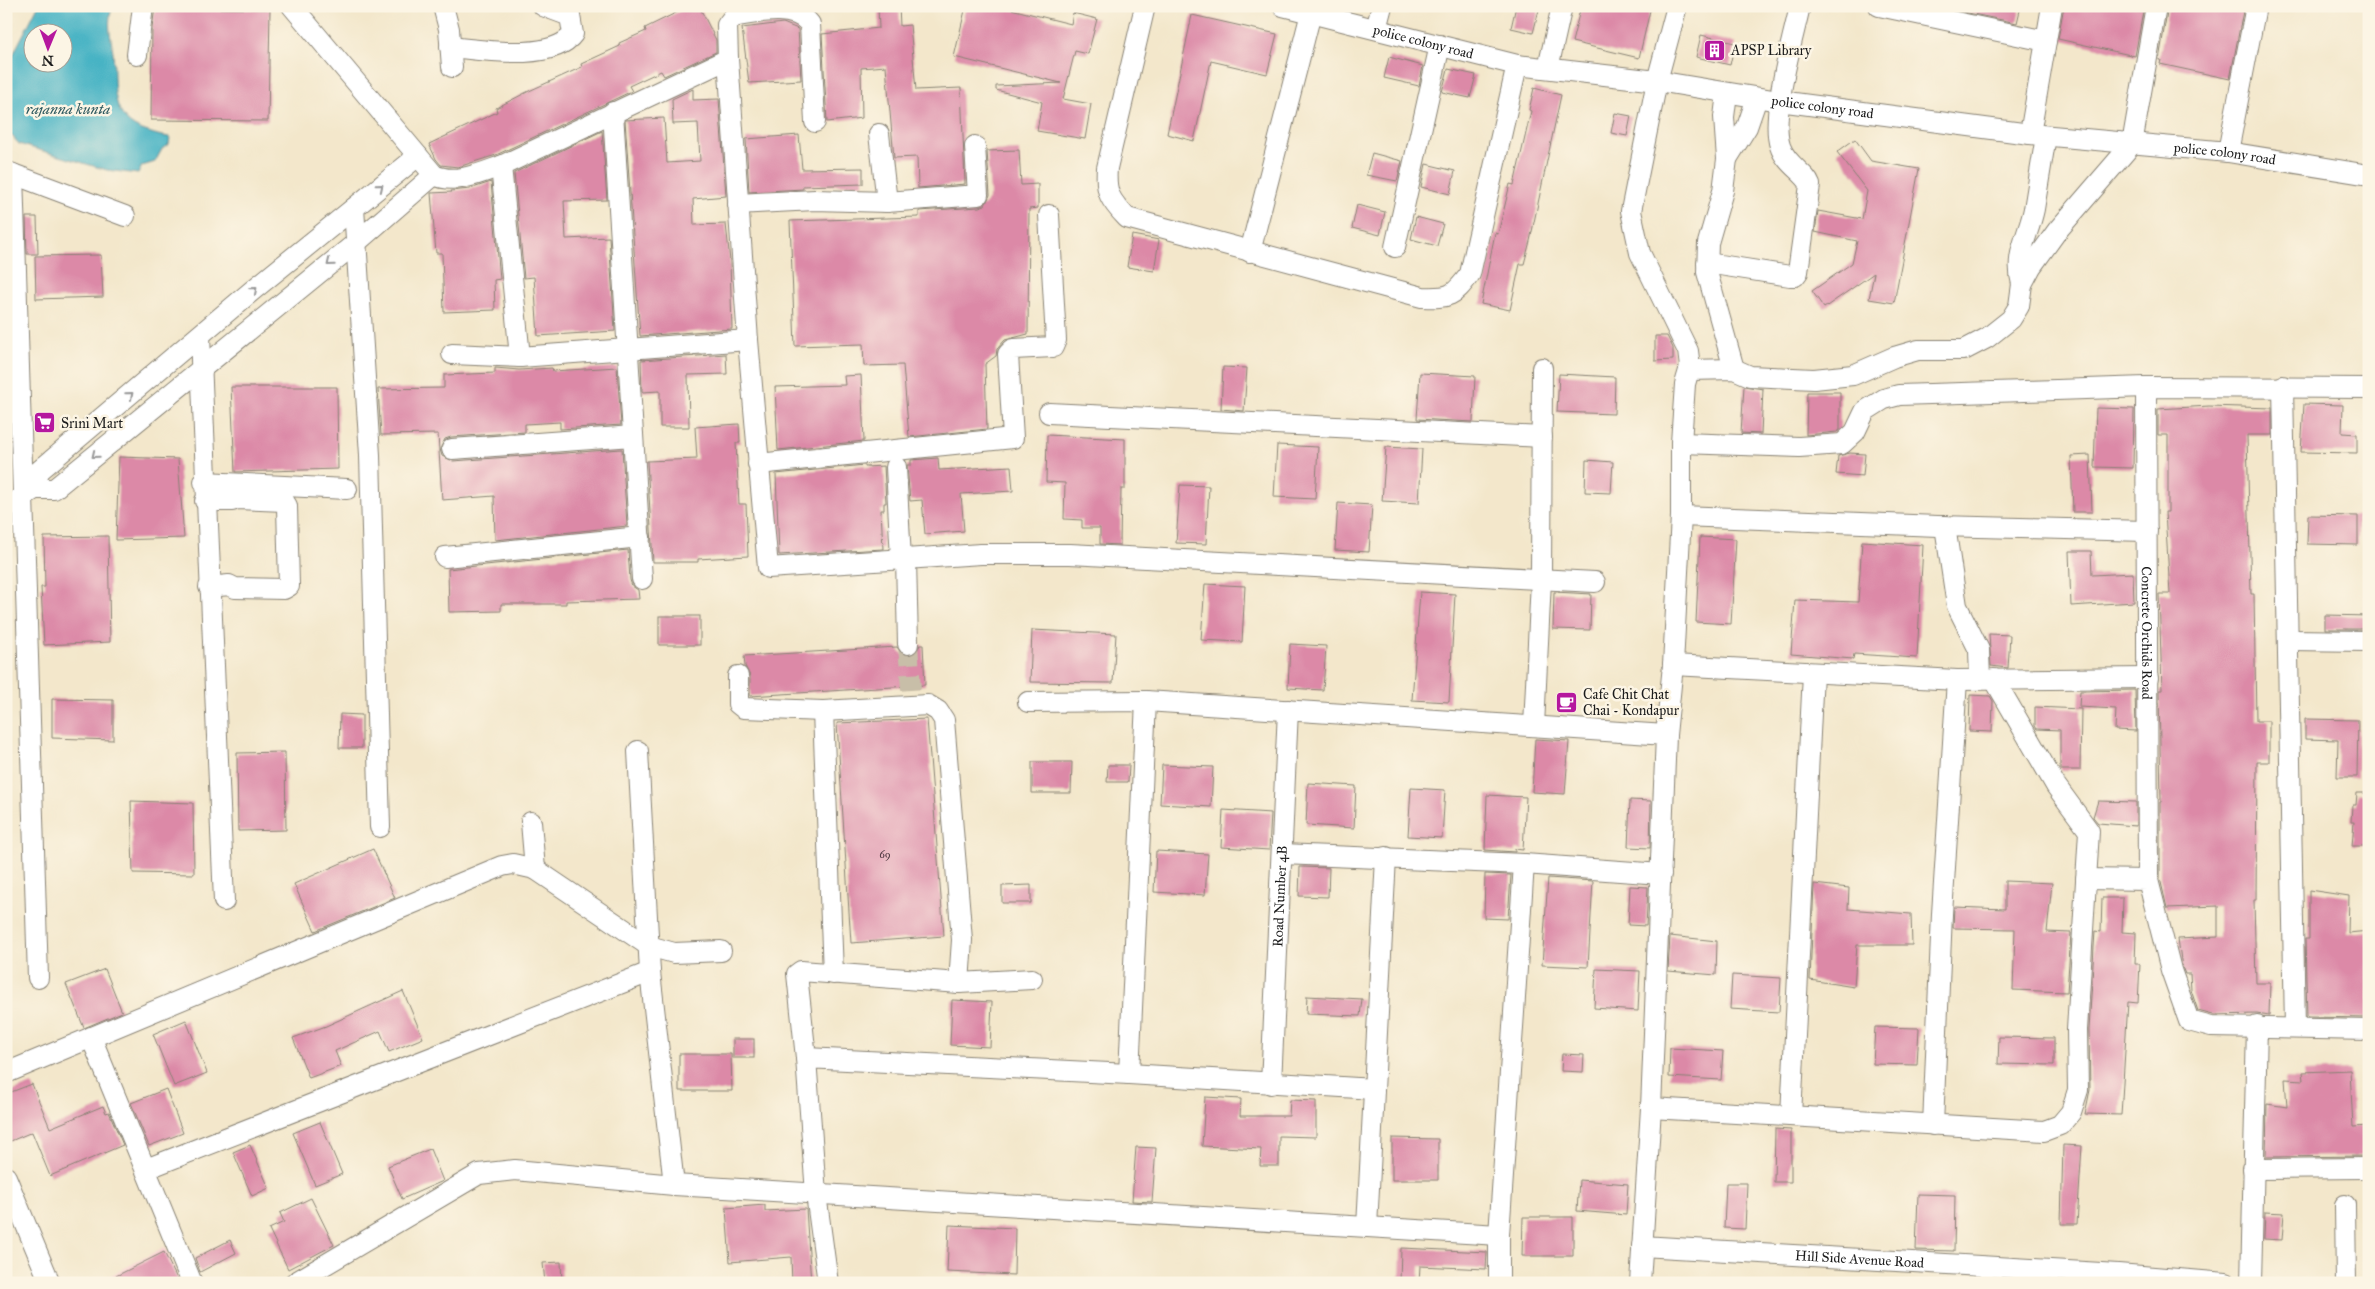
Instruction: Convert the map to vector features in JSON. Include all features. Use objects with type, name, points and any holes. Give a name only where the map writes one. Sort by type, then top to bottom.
[{"type":"street","points":[[138,55],[143,6]]},
{"type":"street","points":[[292,6],[434,175],[443,180],[476,175],[501,166],[728,59]]},
{"type":"street","points":[[443,6],[452,67]]},
{"type":"street","points":[[450,47],[534,52],[569,40],[574,34],[570,16],[543,6]]},
{"type":"street","points":[[1144,6],[1110,149],[1105,187],[1114,204],[1127,218],[1422,297],[1446,298],[1456,292],[1470,274],[1517,65]]},
{"type":"street","name":"police colony road","points":[[1283,6],[1517,65],[1656,81],[1757,98],[2038,135],[2228,152],[2369,176]]},
{"type":"street","points":[[1376,29],[1382,6]]},
{"type":"street","points":[[1548,68],[1562,6]]},
{"type":"street","points":[[1640,1283],[1651,1108],[1666,735],[1673,665],[1682,516],[1681,443],[1685,384],[1689,370],[1688,351],[1640,253],[1631,211],[1656,81],[1677,6]]},
{"type":"street","points":[[1707,263],[1790,276],[1797,274],[1810,185],[1808,180],[1790,165],[1780,148],[1780,101],[1800,6]]},
{"type":"street","points":[[1879,6],[1922,11],[2046,41]]},
{"type":"street","points":[[2022,284],[2018,269],[2019,258],[2034,210],[2046,41],[2052,6]]},
{"type":"street","points":[[1689,370],[1734,369],[1750,376],[1814,379],[1854,375],[1894,357],[1918,350],[1964,350],[1986,338],[2011,319],[2019,306],[2022,284],[2031,267],[2057,231],[2132,144],[2156,6]]},
{"type":"street","points":[[2228,152],[2256,6]]},
{"type":"street","points":[[815,122],[810,24],[804,17],[789,11],[733,17],[727,25],[728,59],[748,340],[768,568],[981,554],[1070,554],[1595,582]]},
{"type":"street","points":[[1250,252],[1310,13]]},
{"type":"street","points":[[1395,247],[1440,45]]},
{"type":"street","points":[[1727,93],[1724,117],[1727,159],[1723,191],[1708,243],[1707,263],[1711,292],[1734,369]]},
{"type":"street","points":[[1727,159],[1748,127],[1757,98]]},
{"type":"street","points":[[613,112],[642,579]]},
{"type":"street","points":[[879,134],[887,202]]},
{"type":"street","points":[[738,204],[815,200],[887,202],[978,195],[975,146]]},
{"type":"street","points":[[21,498],[39,471],[418,156]]},
{"type":"street","points":[[501,166],[520,357]]},
{"type":"street","points":[[38,978],[10,173],[124,216]]},
{"type":"street","points":[[21,498],[54,489],[357,242],[434,175]]},
{"type":"street","points":[[354,208],[370,455],[380,827]]},
{"type":"street","points":[[758,464],[1012,438],[1008,354],[1013,349],[1053,347],[1056,340],[1049,215]]},
{"type":"street","points":[[200,336],[209,587],[224,901]]},
{"type":"street","points":[[452,354],[520,357],[748,340]]},
{"type":"street","points":[[1534,726],[1541,580],[1542,368]]},
{"type":"street","points":[[1681,443],[1799,447],[1842,444],[1855,432],[1865,412],[1884,399],[1899,395],[2146,387],[2283,386],[2369,388]]},
{"type":"street","points":[[2283,386],[2295,1028]]},
{"type":"street","name":"Concrete Orchids Road","points":[[2146,387],[2148,880],[2171,970],[2189,1021],[2211,1027],[2257,1026]]},
{"type":"street","points":[[1049,413],[1542,437]]},
{"type":"street","points":[[452,449],[633,436]]},
{"type":"street","points":[[896,467],[908,644]]},
{"type":"street","points":[[205,492],[347,489]]},
{"type":"street","points":[[205,492],[232,501],[237,499],[284,501],[287,506],[289,586],[284,589],[235,588],[229,585],[209,587]]},
{"type":"street","points":[[1682,516],[2147,531]]},
{"type":"street","points":[[1651,1108],[2044,1131],[2060,1126],[2071,1112],[2078,1090],[2077,1030],[2089,831],[2056,786],[1987,679],[1980,650],[1957,606],[1946,526]]},
{"type":"street","points":[[445,557],[640,537]]},
{"type":"street","points":[[2288,640],[2369,641]]},
{"type":"street","points":[[1673,665],[1957,680],[2148,678]]},
{"type":"street","points":[[1791,1116],[1813,673]]},
{"type":"street","points":[[738,676],[738,704],[743,708],[766,711],[823,711],[911,698],[938,711],[944,720],[962,940],[959,983]]},
{"type":"street","points":[[1933,1125],[1942,914],[1957,680]]},
{"type":"street","points":[[1028,702],[1146,701],[1666,735]]},
{"type":"street","points":[[1129,1074],[1146,701]]},
{"type":"street","name":"Road Number 4B","points":[[1271,1084],[1288,710]]},
{"type":"street","points":[[823,711],[833,974]]},
{"type":"street","points":[[638,751],[650,972],[674,1185]]},
{"type":"street","points":[[531,822],[534,869]]},
{"type":"street","points":[[1282,854],[1524,864],[1661,874]]},
{"type":"street","points":[[1367,1227],[1386,857]]},
{"type":"street","points":[[6,1073],[502,866],[513,864],[534,869],[649,946],[674,946],[721,951]]},
{"type":"street","points":[[1498,1283],[1499,1235],[1524,864]]},
{"type":"street","points":[[2086,879],[2148,880]]},
{"type":"street","points":[[828,1283],[816,1194],[806,1058],[797,974],[800,971],[807,971],[959,983],[1032,979]]},
{"type":"street","points":[[146,1169],[650,972]]},
{"type":"street","points":[[2251,1283],[2257,1026],[2369,1030]]},
{"type":"street","points":[[91,1036],[192,1283]]},
{"type":"street","points":[[806,1058],[1129,1074],[1374,1089]]},
{"type":"street","points":[[2253,1169],[2369,1168]]},
{"type":"street","points":[[294,1283],[479,1174],[515,1170],[674,1185],[1499,1235]]},
{"type":"street","points":[[6,1177],[50,1283]]},
{"type":"street","points":[[2345,1205],[2346,1283]]},
{"type":"street","name":"Hill Side Avenue Road","points":[[1642,1246],[2108,1273],[2226,1283]]},
{"type":"shaded area","points":[[165,1247],[180,1283],[96,1283]]},
{"type":"water","name":"rajanna kunta","points":[[38,6],[113,6],[110,29],[116,100],[126,119],[135,126],[148,132],[170,137],[169,144],[162,149],[155,162],[142,166],[138,174],[107,170],[19,144],[12,136],[6,137],[6,68],[22,37],[22,72],[72,72],[72,22],[30,22]]},
{"type":"building","points":[[690,6],[699,6],[716,40],[716,52],[664,76],[661,71],[629,86],[632,91],[496,155],[458,167],[441,165],[436,159],[429,144],[497,112],[496,108],[582,67],[581,64],[620,46],[619,43],[646,31],[645,28]]},
{"type":"building","points":[[878,6],[899,6],[900,26],[910,25],[916,90],[961,88],[965,184],[918,188],[917,157],[894,158],[886,66],[861,68],[862,118],[827,122],[822,34],[879,28]]},
{"type":"building","points":[[966,6],[999,6],[1071,24],[1073,13],[1097,19],[1088,54],[1075,51],[1063,99],[1091,104],[1085,139],[1037,131],[1042,102],[996,90],[996,86],[1061,83],[954,57]]},
{"type":"building","points":[[1516,6],[1540,6],[1533,33],[1511,28]]},
{"type":"building","points":[[1581,6],[1651,6],[1639,58],[1572,42]]},
{"type":"building","points":[[1964,6],[2021,6],[2017,23],[1963,12]]},
{"type":"building","points":[[2064,6],[2144,6],[2135,56],[2058,39]]},
{"type":"building","points":[[2168,6],[2244,6],[2230,79],[2160,64],[2161,60],[2159,60]]},
{"type":"building","points":[[155,8],[270,9],[268,121],[151,120],[152,28]]},
{"type":"building","points":[[1192,15],[1277,34],[1267,74],[1211,61],[1194,141],[1167,134]]},
{"type":"building","points":[[783,23],[798,29],[801,80],[749,83],[742,28]]},
{"type":"building","name":"APSP Library","points":[[1701,35],[1735,43],[1730,65],[1696,57]]},
{"type":"building","points":[[1389,57],[1423,66],[1419,86],[1384,78]]},
{"type":"building","points":[[1448,69],[1476,75],[1470,98],[1442,92]]},
{"type":"building","points":[[1534,88],[1561,95],[1530,241],[1524,264],[1520,264],[1510,310],[1481,304],[1495,233],[1498,234],[1510,184],[1514,185],[1531,111],[1529,110]]},
{"type":"building","points":[[693,89],[693,100],[719,99],[726,196],[693,199],[694,225],[726,224],[730,261],[732,329],[640,336],[625,120],[664,118],[667,163],[700,161],[698,123],[673,124],[672,99]]},
{"type":"building","points":[[1615,113],[1631,116],[1627,136],[1611,133]]},
{"type":"building","points":[[602,131],[607,200],[564,201],[566,239],[609,237],[615,331],[538,336],[534,277],[524,278],[514,173]]},
{"type":"building","points":[[799,135],[802,169],[863,168],[863,184],[803,186],[803,189],[749,192],[746,139]]},
{"type":"building","points":[[1855,139],[1871,161],[1919,169],[1894,303],[1869,299],[1874,273],[1824,308],[1812,291],[1852,263],[1857,241],[1815,232],[1818,211],[1862,219],[1867,191],[1837,152]]},
{"type":"building","points":[[1019,150],[1021,185],[1038,184],[1038,208],[1029,209],[1028,334],[1005,340],[997,349],[996,356],[985,364],[987,429],[909,437],[903,365],[864,366],[863,344],[795,346],[790,221],[919,217],[919,211],[979,207],[985,205],[990,195],[987,151]]},
{"type":"building","points":[[1372,153],[1402,161],[1397,181],[1366,175]]},
{"type":"building","points":[[1426,164],[1455,171],[1450,194],[1421,187]]},
{"type":"building","points":[[491,182],[500,279],[494,280],[495,310],[444,312],[442,253],[436,253],[431,193],[470,189]]},
{"type":"building","points":[[1357,205],[1385,212],[1380,235],[1352,228]]},
{"type":"building","points":[[26,217],[37,217],[38,254],[27,254]]},
{"type":"building","points":[[1416,217],[1443,224],[1437,246],[1411,239]]},
{"type":"building","points":[[1132,235],[1159,240],[1154,271],[1127,267]]},
{"type":"building","points":[[101,255],[103,297],[36,299],[35,256]]},
{"type":"building","points":[[1655,336],[1667,336],[1673,348],[1673,360],[1655,361]]},
{"type":"building","points":[[726,354],[727,374],[688,375],[689,427],[660,427],[660,391],[642,392],[641,360]]},
{"type":"building","points":[[617,367],[621,425],[560,429],[560,422],[525,424],[525,432],[451,437],[445,439],[440,449],[442,456],[453,461],[622,449],[627,526],[495,540],[494,496],[442,500],[438,434],[381,435],[378,389],[444,388],[444,375],[495,373],[495,368],[519,370],[552,368],[553,371]]},
{"type":"building","points":[[1223,367],[1247,368],[1244,411],[1221,409]]},
{"type":"building","points":[[1420,373],[1475,376],[1473,422],[1417,419]]},
{"type":"building","points":[[1559,374],[1615,377],[1614,414],[1557,412]]},
{"type":"building","points":[[861,375],[864,441],[778,450],[775,387],[845,385],[844,376]]},
{"type":"building","points":[[1744,386],[1763,389],[1761,434],[1741,433]]},
{"type":"building","points":[[231,387],[337,387],[338,469],[235,472]]},
{"type":"building","points":[[1807,392],[1840,392],[1840,430],[1837,432],[1806,435]]},
{"type":"building","points":[[2304,404],[2343,405],[2342,433],[2357,434],[2357,453],[2301,452]]},
{"type":"building","points":[[2209,406],[2272,408],[2272,435],[2247,435],[2251,594],[2254,594],[2256,721],[2269,721],[2269,762],[2257,762],[2256,900],[2254,900],[2256,983],[2270,983],[2269,1016],[2257,1014],[2213,1015],[2198,1011],[2191,990],[2190,974],[2185,974],[2182,967],[2178,939],[2218,937],[2218,906],[2167,908],[2160,878],[2159,690],[2162,690],[2159,594],[2170,594],[2165,512],[2168,512],[2168,435],[2158,435],[2158,409]]},
{"type":"building","points":[[2096,408],[2134,409],[2133,468],[2094,467]]},
{"type":"building","points":[[739,424],[740,443],[736,443],[739,504],[746,504],[748,556],[698,559],[698,562],[653,562],[647,461],[697,459],[695,427]]},
{"type":"building","points":[[1047,435],[1125,439],[1125,489],[1121,489],[1120,545],[1100,544],[1100,528],[1082,528],[1082,520],[1064,519],[1065,483],[1046,482]]},
{"type":"building","points":[[1277,445],[1318,447],[1315,499],[1274,497]]},
{"type":"building","points":[[1386,447],[1422,449],[1419,503],[1382,501]]},
{"type":"building","points":[[1850,453],[1865,454],[1863,476],[1836,474],[1838,456]]},
{"type":"building","points":[[2090,455],[2092,512],[2073,512],[2071,456]]},
{"type":"building","points":[[119,457],[178,459],[184,538],[116,540]]},
{"type":"building","points":[[938,458],[939,470],[1011,466],[1013,491],[961,494],[964,531],[925,534],[922,500],[910,501],[907,465],[911,465],[911,460]]},
{"type":"building","points":[[1586,460],[1613,462],[1611,493],[1585,492]]},
{"type":"building","points":[[865,465],[865,467],[884,466],[886,503],[884,503],[884,510],[881,510],[883,549],[779,555],[776,474]]},
{"type":"building","points":[[1180,485],[1209,486],[1206,544],[1176,543]]},
{"type":"building","points":[[1338,503],[1372,505],[1369,552],[1335,550]]},
{"type":"building","points":[[2308,515],[2358,516],[2358,545],[2307,544]]},
{"type":"building","points":[[108,536],[110,642],[44,645],[41,587],[45,587],[44,537]]},
{"type":"building","points":[[1700,537],[1736,539],[1731,624],[1696,622]]},
{"type":"building","points":[[1862,541],[1923,545],[1917,658],[1854,654],[1853,659],[1791,654],[1795,600],[1858,602]]},
{"type":"building","points":[[628,550],[630,580],[632,586],[638,590],[639,599],[566,601],[566,604],[501,604],[501,611],[449,612],[448,569]]},
{"type":"building","points":[[2069,551],[2091,551],[2092,575],[2133,573],[2134,602],[2071,606]]},
{"type":"building","points":[[1205,584],[1245,586],[1242,642],[1201,640]]},
{"type":"building","points":[[1420,592],[1455,594],[1449,702],[1412,700]]},
{"type":"building","points":[[1554,592],[1591,594],[1590,630],[1553,629]]},
{"type":"building","points":[[2325,615],[2369,616],[2369,629],[2325,629]]},
{"type":"building","points":[[659,616],[700,616],[700,645],[659,645]]},
{"type":"building","points":[[1032,630],[1116,634],[1113,683],[1030,682]]},
{"type":"building","points":[[1989,634],[2010,635],[2008,668],[1991,666]]},
{"type":"building","points":[[1290,644],[1326,646],[1323,690],[1288,688]]},
{"type":"building","points":[[920,645],[923,645],[925,685],[750,696],[750,676],[745,666],[744,656],[897,647],[902,654],[909,656],[915,654]]},
{"type":"building","points":[[2135,690],[2136,731],[2115,730],[2116,709],[2079,707],[2080,691]]},
{"type":"building","points":[[1970,695],[1990,696],[1993,701],[1992,732],[1969,731]]},
{"type":"building","points":[[52,699],[113,700],[113,740],[52,738]]},
{"type":"building","points":[[2035,707],[2081,709],[2080,770],[2060,770],[2060,730],[2037,729],[2035,726]]},
{"type":"building","points":[[340,714],[362,715],[362,748],[339,748]]},
{"type":"building","points":[[927,719],[944,936],[851,943],[837,723]]},
{"type":"building","points":[[2305,719],[2358,720],[2357,777],[2337,777],[2338,740],[2305,739]]},
{"type":"building","points":[[1535,739],[1569,741],[1565,794],[1532,792]]},
{"type":"building","points":[[285,752],[286,830],[238,831],[237,753]]},
{"type":"building","points":[[1032,762],[1072,762],[1071,793],[1032,793]]},
{"type":"building","points":[[1108,765],[1129,765],[1128,782],[1107,782]]},
{"type":"building","points":[[1162,765],[1213,767],[1211,807],[1160,804]]},
{"type":"building","points":[[1308,783],[1356,786],[1354,828],[1306,825]]},
{"type":"building","points":[[1411,788],[1445,790],[1442,838],[1408,836]]},
{"type":"building","points":[[2357,793],[2369,793],[2369,846],[2352,846],[2354,822],[2351,822],[2352,805],[2356,805]]},
{"type":"building","points":[[1487,795],[1526,797],[1523,850],[1515,849],[1515,852],[1485,850]]},
{"type":"building","points":[[1630,800],[1651,801],[1650,848],[1628,847]]},
{"type":"building","points":[[131,801],[193,803],[194,874],[133,873]]},
{"type":"building","points":[[2098,801],[2136,802],[2136,826],[2098,823],[2093,817]]},
{"type":"building","points":[[1223,810],[1271,813],[1269,850],[1221,847]]},
{"type":"building","points":[[373,849],[395,898],[315,931],[294,884]]},
{"type":"building","points":[[1156,851],[1208,854],[1205,895],[1154,892]]},
{"type":"building","points":[[1300,867],[1329,868],[1328,897],[1299,896]]},
{"type":"building","points":[[1485,874],[1511,875],[1508,919],[1484,918]]},
{"type":"building","points":[[1548,878],[1593,881],[1588,967],[1542,965]]},
{"type":"building","points":[[2005,881],[2052,883],[2047,932],[2071,933],[2067,992],[2013,990],[2015,929],[1953,928],[1954,907],[2005,909]]},
{"type":"building","points":[[1814,884],[1849,888],[1848,909],[1911,914],[1912,945],[1857,945],[1854,987],[1810,980]]},
{"type":"building","points":[[1031,885],[1031,903],[1002,903],[1002,886]]},
{"type":"building","points":[[1630,886],[1648,887],[1646,926],[1628,925]]},
{"type":"building","points":[[2309,890],[2349,896],[2348,933],[2369,931],[2369,1018],[2307,1017],[2305,939],[2309,939]]},
{"type":"building","points":[[2102,898],[2123,898],[2122,932],[2136,933],[2135,964],[2140,964],[2138,1003],[2128,1002],[2121,1115],[2085,1114],[2090,1090],[2089,1030],[2095,931],[2101,932]]},
{"type":"building","points":[[1670,936],[1717,941],[1716,975],[1668,971]]},
{"type":"building","points":[[105,969],[122,1012],[84,1028],[66,984]]},
{"type":"building","points":[[1596,969],[1640,971],[1638,1011],[1594,1008]]},
{"type":"building","points":[[1732,975],[1781,978],[1779,1012],[1730,1009]]},
{"type":"building","points":[[403,991],[423,1038],[389,1052],[380,1031],[335,1051],[341,1066],[309,1078],[293,1038],[326,1026]]},
{"type":"building","points":[[1307,996],[1362,999],[1360,1016],[1306,1014]]},
{"type":"building","points":[[952,1000],[992,1002],[990,1047],[950,1045]]},
{"type":"building","points":[[186,1020],[207,1073],[174,1086],[153,1034]]},
{"type":"building","points":[[1875,1027],[1919,1028],[1917,1065],[1873,1064]]},
{"type":"building","points":[[1999,1037],[2054,1038],[2054,1065],[1998,1064]]},
{"type":"building","points":[[733,1039],[754,1039],[754,1058],[733,1058]]},
{"type":"building","points":[[1670,1048],[1723,1051],[1721,1080],[1669,1077]]},
{"type":"building","points":[[679,1054],[731,1054],[732,1091],[679,1091]]},
{"type":"building","points":[[1562,1054],[1584,1055],[1583,1072],[1561,1071]]},
{"type":"building","points":[[2350,1070],[2353,1127],[2369,1126],[2369,1156],[2266,1157],[2267,1104],[2287,1107],[2285,1079],[2304,1080],[2303,1072]]},
{"type":"building","points":[[32,1084],[50,1128],[103,1106],[106,1113],[109,1112],[123,1145],[50,1176],[32,1132],[6,1143],[6,1094]]},
{"type":"building","points":[[166,1089],[183,1133],[149,1146],[131,1103]]},
{"type":"building","points":[[1205,1097],[1241,1099],[1240,1116],[1289,1116],[1290,1100],[1316,1101],[1316,1137],[1279,1136],[1279,1166],[1260,1166],[1261,1149],[1202,1146]]},
{"type":"building","points":[[320,1122],[342,1174],[315,1185],[293,1133]]},
{"type":"building","points":[[1775,1129],[1791,1130],[1791,1182],[1774,1182]]},
{"type":"building","points":[[1392,1138],[1438,1139],[1438,1180],[1392,1180]]},
{"type":"building","points":[[250,1145],[269,1188],[252,1196],[233,1152]]},
{"type":"building","points":[[2063,1145],[2082,1146],[2077,1224],[2061,1224]]},
{"type":"building","points":[[1136,1147],[1156,1148],[1152,1202],[1132,1201]]},
{"type":"building","points":[[430,1149],[443,1181],[402,1199],[388,1166]]},
{"type":"building","points":[[1579,1180],[1628,1184],[1626,1215],[1577,1211]]},
{"type":"building","points":[[1726,1183],[1747,1183],[1745,1229],[1724,1228]]},
{"type":"building","points":[[1918,1194],[1955,1195],[1954,1251],[1916,1250]]},
{"type":"building","points":[[311,1198],[334,1245],[288,1269],[269,1229],[284,1222],[280,1213]]},
{"type":"building","points":[[765,1205],[765,1211],[806,1209],[811,1283],[792,1283],[791,1257],[730,1262],[726,1208]]},
{"type":"building","points":[[2265,1212],[2284,1213],[2282,1240],[2264,1239]]},
{"type":"building","points":[[1523,1217],[1573,1217],[1573,1256],[1522,1256]]},
{"type":"building","points":[[949,1225],[1015,1228],[1014,1275],[947,1272]]},
{"type":"building","points":[[230,1240],[236,1253],[200,1272],[195,1258]]},
{"type":"building","points":[[1401,1248],[1487,1252],[1486,1269],[1420,1266],[1419,1283],[1400,1283]]},
{"type":"building","points":[[164,1252],[179,1283],[102,1283]]},
{"type":"building","points":[[561,1262],[562,1283],[545,1283],[543,1263]]},
{"type":"tunnel","points":[[908,644],[911,690]]},
{"type":"place","name":"APSP Library","points":[[1715,50]]},
{"type":"place","name":"Srini Mart","points":[[45,423]]},
{"type":"place","name":"Cafe Chit Chat Chai - Kondapur","points":[[1567,702]]}]
